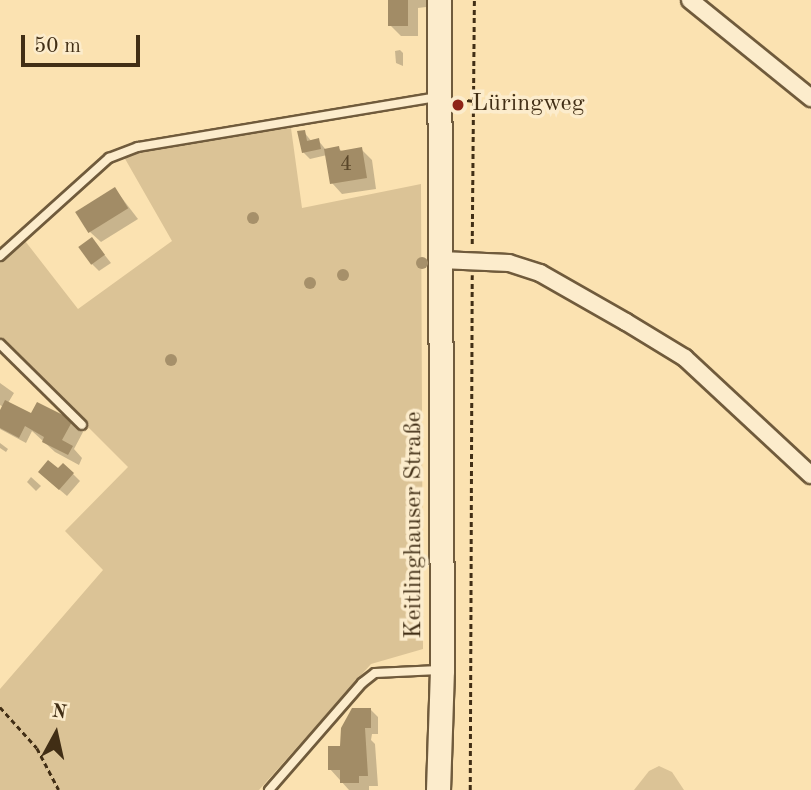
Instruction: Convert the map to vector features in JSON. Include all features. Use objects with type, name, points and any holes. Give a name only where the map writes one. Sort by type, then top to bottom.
[{"type":"main road","name":"Keitlinghauser Straße","points":[[438,790],[442,670],[439,0]]},
{"type":"street","points":[[690,0],[811,98]]},
{"type":"street","points":[[441,260],[509,263],[540,274],[685,358],[811,475]]},
{"type":"lane","points":[[0,256],[102,164],[138,147],[440,97]]},
{"type":"lane","points":[[0,344],[82,425]]},
{"type":"lane","points":[[269,790],[362,683],[375,673],[442,670]]},
{"type":"path","points":[[470,790],[474,0]]},
{"type":"path","points":[[0,707],[37,748],[59,790]]},
{"type":"shaded area","points":[[291,128],[302,208],[421,184],[423,649],[371,664],[259,790],[0,790],[0,689],[103,570],[65,531],[128,467],[0,339],[0,259],[22,237],[78,309],[172,241],[124,157],[137,150]]},
{"type":"shaded area","points":[[659,766],[672,772],[684,790],[634,790],[649,771]]},
{"type":"building","points":[[388,0],[408,0],[408,26],[388,26]]},
{"type":"building","points":[[305,130],[307,141],[319,138],[321,149],[302,153],[297,131]]},
{"type":"building","points":[[339,146],[340,151],[362,147],[367,178],[330,184],[324,149]]},
{"type":"building","points":[[115,187],[128,208],[88,233],[75,212]]},
{"type":"building","points":[[92,237],[105,255],[91,265],[78,247]]},
{"type":"building","points":[[5,400],[31,413],[37,402],[73,420],[62,440],[73,446],[68,455],[42,442],[44,437],[25,426],[19,438],[0,428],[0,410]]},
{"type":"building","points":[[48,460],[58,468],[63,463],[74,473],[59,490],[38,472]]},
{"type":"building","points":[[352,708],[371,708],[371,728],[365,728],[368,776],[359,776],[359,783],[340,783],[340,770],[328,770],[328,746],[340,746],[341,728]]},
{"type":"place","name":"Lüringweg","points":[[458,105]]}]
